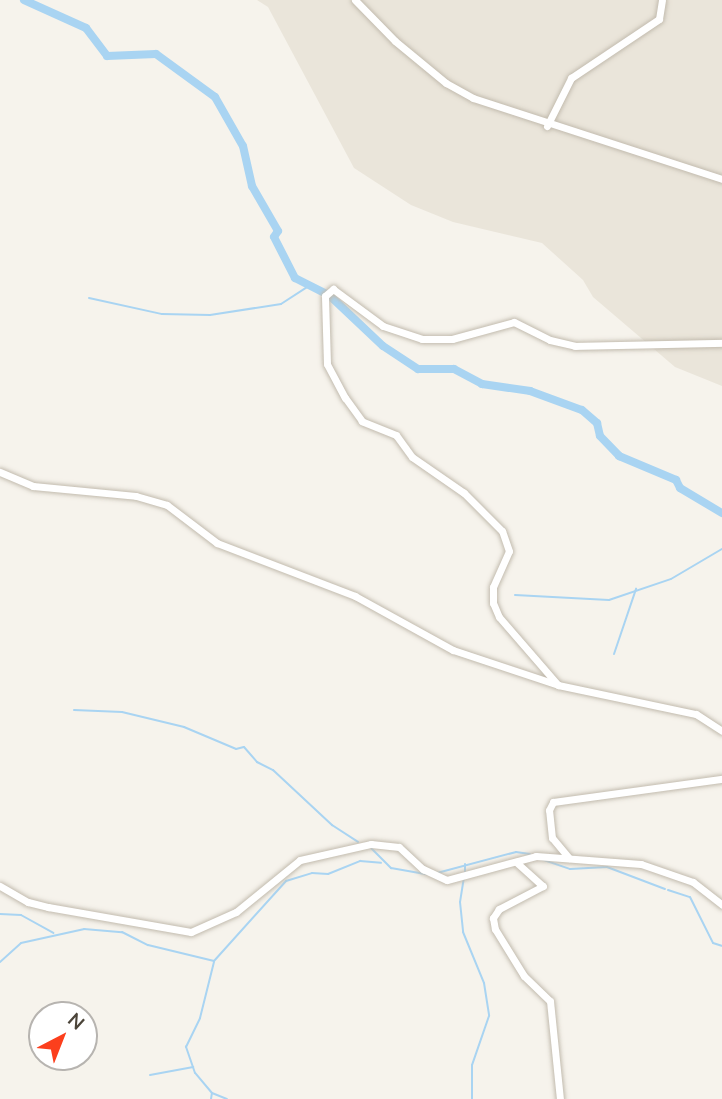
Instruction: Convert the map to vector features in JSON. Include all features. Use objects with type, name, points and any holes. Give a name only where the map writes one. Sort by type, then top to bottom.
[{"type":"street","points":[[355,0],[446,83],[473,98],[547,126],[722,179]]},
{"type":"street","points":[[547,126],[571,78],[659,19],[662,0]]},
{"type":"street","points":[[558,685],[554,675],[499,617],[493,603],[493,587],[509,551],[502,531],[464,493],[412,457],[396,435],[362,421],[345,398],[327,364],[324,296],[333,289],[383,326],[435,340],[514,322],[550,340],[575,346],[722,343]]},
{"type":"street","points":[[0,472],[33,486],[136,496],[167,505],[217,543],[248,558],[355,596],[453,650],[558,685],[696,714],[722,731]]},
{"type":"street","points":[[569,858],[552,838],[549,810],[553,802],[722,779]]},
{"type":"street","points":[[0,886],[28,902],[48,907],[191,932],[236,912],[300,860],[343,847],[396,846],[427,872],[447,880],[536,856],[661,868],[693,882],[722,905]]},
{"type":"street","points":[[516,862],[543,886],[499,909],[493,918],[495,929],[524,976],[550,1001],[560,1099]]},
{"type":"shaded area","points":[[257,0],[722,0],[722,386],[675,367],[593,297],[583,280],[542,243],[453,222],[411,205],[354,168],[268,7]]},
{"type":"waterway","points":[[24,0],[86,28],[107,56],[156,54],[215,97],[243,146],[252,186],[278,231],[274,237],[295,278],[325,293]]},
{"type":"waterway","points":[[89,298],[162,314],[210,315],[281,304],[307,287]]},
{"type":"waterway","points":[[329,295],[383,346],[418,369],[454,369],[482,384],[530,391],[582,410],[597,423],[600,436],[619,456],[676,480],[680,488],[722,513]]},
{"type":"waterway","points":[[515,595],[609,600],[671,579],[722,549]]},
{"type":"waterway","points":[[614,654],[636,589]]},
{"type":"waterway","points":[[74,710],[122,712],[184,727],[236,749],[244,747],[257,762],[273,770],[332,825],[358,842]]},
{"type":"waterway","points":[[370,847],[391,868],[426,874]]},
{"type":"waterway","points":[[437,873],[516,852],[530,854]]},
{"type":"waterway","points":[[541,859],[570,869],[607,867],[665,889]]},
{"type":"waterway","points":[[0,962],[21,943],[84,929],[122,932],[148,945],[214,961],[286,881],[312,873],[328,874],[360,861],[381,863]]},
{"type":"waterway","points":[[465,864],[465,872]]},
{"type":"waterway","points":[[464,877],[460,902],[463,932],[484,983],[489,1016],[472,1065],[472,1099]]},
{"type":"waterway","points":[[668,890],[690,897],[713,943],[722,946]]},
{"type":"waterway","points":[[0,914],[21,915],[53,933]]},
{"type":"waterway","points":[[211,1099],[212,1093],[195,1073],[186,1047],[200,1018],[214,962]]},
{"type":"waterway","points":[[150,1075],[193,1067]]},
{"type":"waterway","points":[[212,1093],[227,1099]]}]
